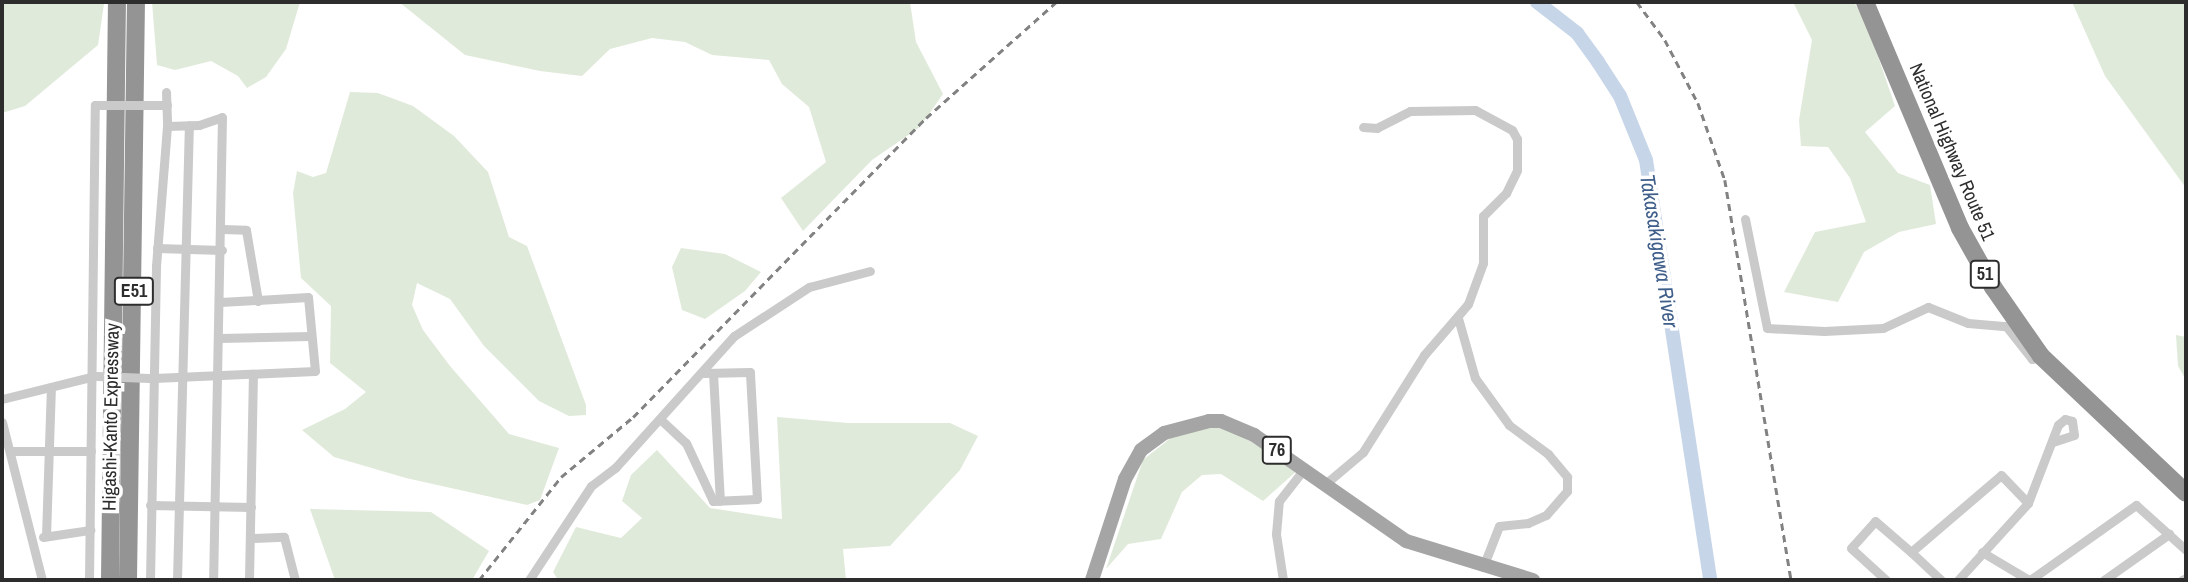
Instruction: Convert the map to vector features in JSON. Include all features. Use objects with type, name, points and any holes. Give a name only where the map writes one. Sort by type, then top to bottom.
[{"type":"highway","name":"Higashi-Kanto Expressway","points":[[110,580],[117,2]]},
{"type":"highway","name":"Higashi-Kanto Expressway","points":[[128,580],[136,2]]},
{"type":"highway","name":"National Highway Route 51","points":[[1865,2],[1960,228],[1993,288],[2041,356],[2186,493]]},
{"type":"main road","name":"76","points":[[1092,580],[1132,461],[1164,433],[1195,422],[1221,421],[1254,435],[1406,541],[1483,567],[1533,580]]},
{"type":"street","points":[[150,580],[157,248],[167,127],[166,92]]},
{"type":"street","points":[[89,580],[94,377],[95,105],[167,106]]},
{"type":"street","points":[[1324,485],[1363,452],[1424,355],[1458,318],[1480,278],[1483,216],[1506,194],[1517,170],[1517,139],[1495,118],[1458,108],[1410,111],[1377,128],[1363,127]]},
{"type":"street","points":[[167,127],[222,117],[222,250],[213,580]]},
{"type":"street","points":[[177,580],[189,125]]},
{"type":"street","points":[[1745,219],[1767,328],[1824,331],[1883,328],[1928,307],[1968,323],[2006,326],[2032,359],[2041,356]]},
{"type":"street","points":[[222,229],[246,230],[258,301]]},
{"type":"street","points":[[157,248],[222,250]]},
{"type":"street","points":[[529,580],[591,486],[615,468],[660,419],[709,373],[734,336],[809,287],[870,271]]},
{"type":"street","points":[[2,399],[94,377],[153,378],[315,371],[308,296],[220,302]]},
{"type":"street","points":[[1458,318],[1475,378],[1509,425],[1548,454],[1567,477],[1567,491],[1546,515],[1528,523],[1499,526],[1483,567]]},
{"type":"street","points":[[219,338],[310,336]]},
{"type":"street","points":[[660,419],[686,443],[713,501],[757,499],[750,372],[709,373]]},
{"type":"street","points":[[709,373],[720,500]]},
{"type":"street","points":[[249,580],[253,374]]},
{"type":"street","points":[[46,536],[51,387]]},
{"type":"street","points":[[2,422],[42,580]]},
{"type":"street","points":[[1958,580],[2028,503],[2052,442]]},
{"type":"street","points":[[10,451],[91,451]]},
{"type":"street","points":[[1283,580],[1276,534],[1279,501],[1304,469]]},
{"type":"street","points":[[1911,552],[2001,475],[2028,503]]},
{"type":"street","points":[[150,505],[251,507]]},
{"type":"street","points":[[1982,552],[2030,580],[2136,505],[2186,550]]},
{"type":"street","points":[[1886,580],[1851,548],[1875,521],[1941,580]]},
{"type":"street","points":[[33,538],[90,530]]},
{"type":"street","points":[[2104,580],[2169,534]]},
{"type":"street","points":[[251,538],[284,537],[295,580]]},
{"type":"green space","points":[[2,2],[104,4],[98,45],[25,106],[2,113]]},
{"type":"green space","points":[[152,2],[300,2],[286,49],[266,77],[247,88],[238,76],[211,61],[175,70],[157,65]]},
{"type":"green space","points":[[399,2],[910,2],[916,42],[943,94],[920,127],[872,160],[803,231],[781,198],[826,162],[809,107],[782,84],[769,60],[712,55],[685,42],[652,38],[610,49],[582,76],[540,71],[465,55]]},
{"type":"green space","points":[[1793,2],[1854,2],[1867,24],[1895,106],[1865,132],[1898,173],[1930,185],[1936,224],[1899,232],[1864,252],[1838,302],[1784,292],[1815,232],[1866,222],[1850,178],[1828,147],[1801,146],[1799,120],[1812,40]]},
{"type":"green space","points":[[2072,2],[2186,2],[2186,188],[2105,76]]},
{"type":"green space","points":[[350,92],[378,93],[413,106],[454,136],[488,172],[509,237],[527,246],[586,405],[586,415],[569,416],[539,401],[484,346],[450,299],[417,283],[412,305],[423,330],[450,366],[509,434],[559,448],[540,500],[527,505],[406,478],[334,457],[302,430],[345,409],[366,392],[330,363],[331,306],[301,278],[293,193],[297,171],[313,177],[326,173]]},
{"type":"green space","points":[[681,248],[725,254],[761,272],[745,291],[705,319],[682,310],[672,267]]},
{"type":"green space","points":[[2176,335],[2186,337],[2186,380],[2178,366]]},
{"type":"green space","points":[[777,417],[848,423],[950,423],[978,436],[960,470],[890,546],[843,549],[846,580],[558,580],[553,572],[576,527],[621,538],[642,518],[622,501],[631,475],[657,450],[710,508],[782,519]]},
{"type":"green space","points":[[1198,428],[1227,428],[1299,469],[1263,501],[1221,474],[1202,475],[1182,492],[1161,539],[1128,544],[1106,569],[1143,460],[1173,436]]},
{"type":"green space","points":[[310,509],[431,512],[489,551],[472,580],[335,580]]},
{"type":"waterway","name":"Takasakigawa River","points":[[1537,2],[1577,33],[1598,62],[1620,96],[1646,160],[1710,580]]},
{"type":"railway","points":[[479,580],[561,477],[633,417],[926,118],[1056,2]]},
{"type":"railway","points":[[1637,2],[1665,40],[1698,103],[1725,180],[1791,580]]}]
